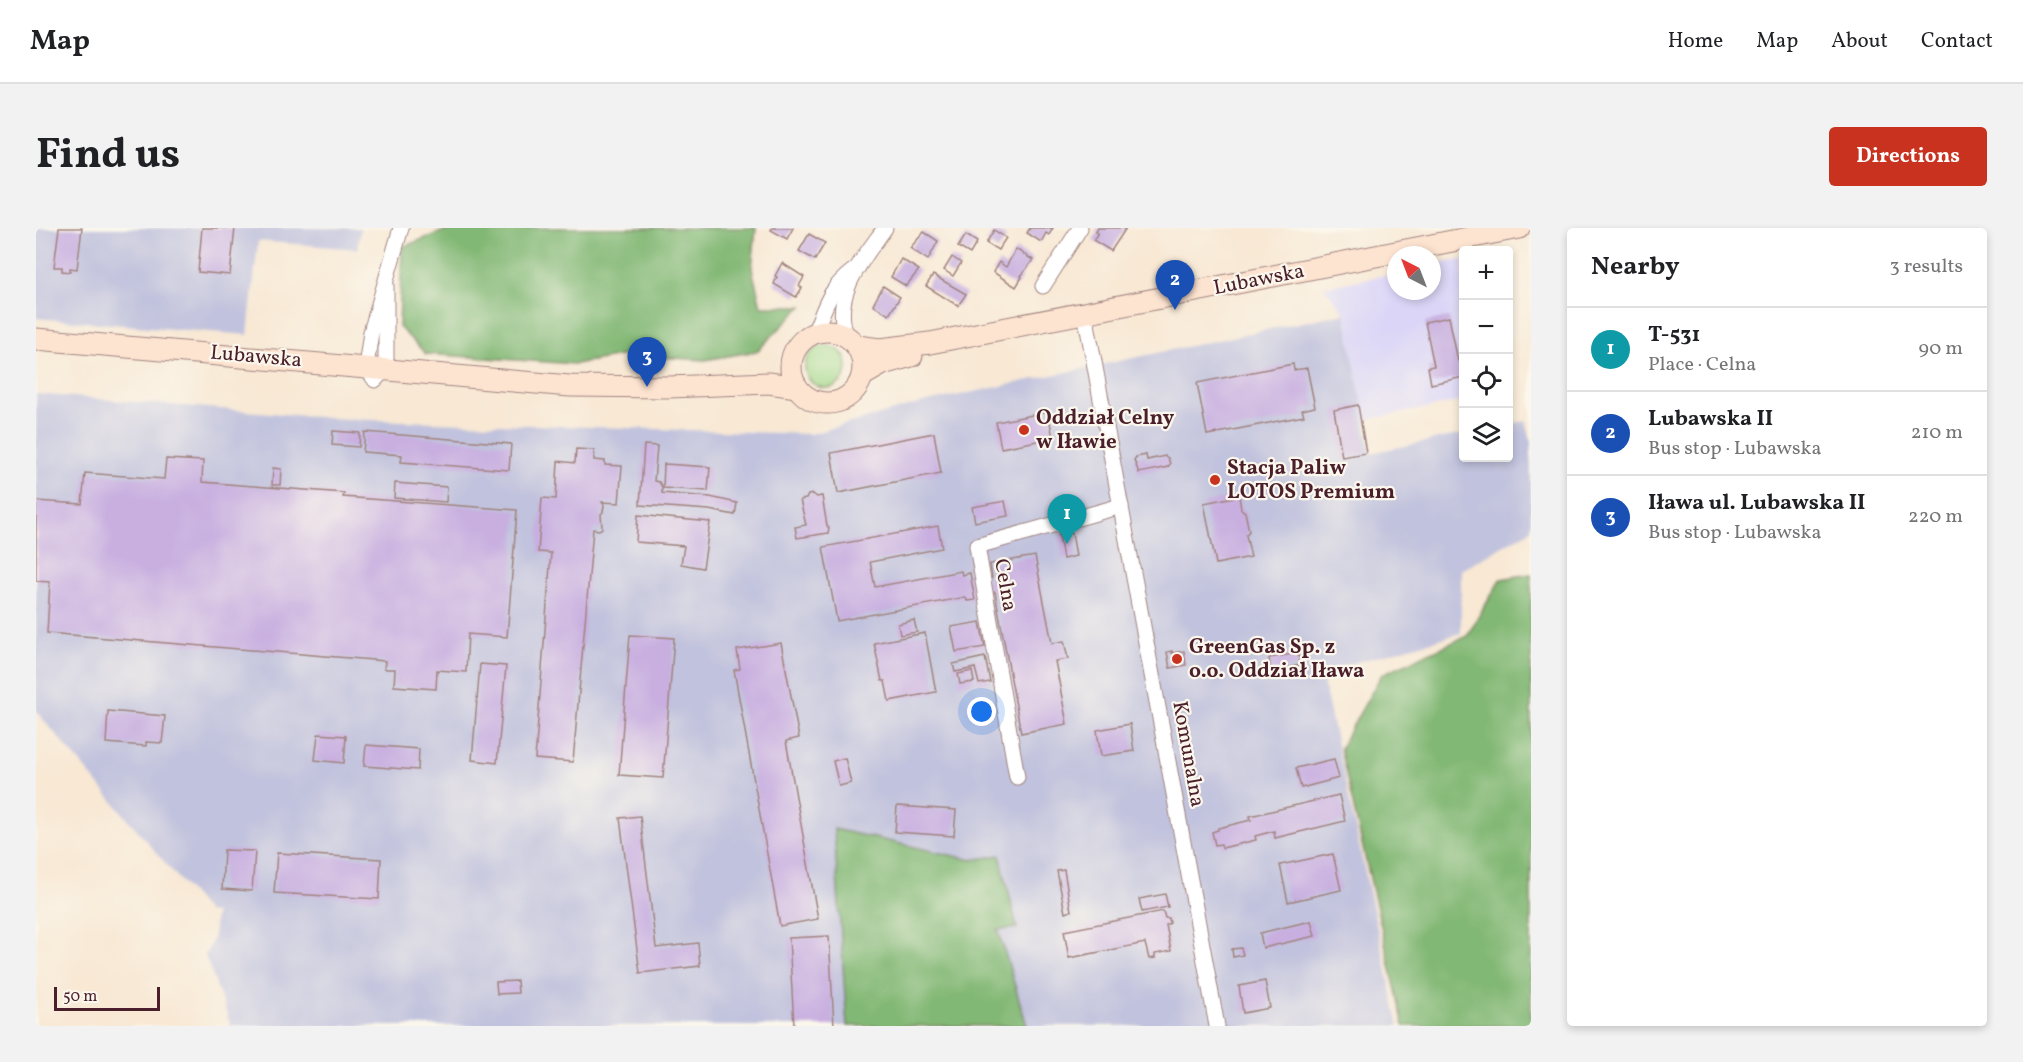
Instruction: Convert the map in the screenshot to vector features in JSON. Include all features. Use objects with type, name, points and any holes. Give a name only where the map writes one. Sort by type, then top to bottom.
[{"type":"main road","name":"Lubawska","points":[[862,376],[883,364],[950,347],[1040,336],[1086,320],[1519,228]]},
{"type":"main road","points":[[1496,246],[1531,239]]},
{"type":"main road","name":"Lubawska","points":[[1441,255],[1457,241]]},
{"type":"main road","name":"Lubawska","points":[[852,342],[880,349],[930,343],[1086,320],[1387,268]]},
{"type":"main road","points":[[831,331],[852,342],[862,361],[862,376],[851,393],[833,402],[813,400],[797,387],[791,371],[793,354],[805,338],[814,333],[831,331]]},
{"type":"main road","name":"Lubawska","points":[[36,339],[375,372]]},
{"type":"main road","name":"Lubawska","points":[[36,352],[476,378],[570,386],[658,387],[769,383],[797,387]]},
{"type":"main road","name":"Lubawska","points":[[708,384],[767,369],[793,354]]},
{"type":"street","points":[[375,372],[371,332],[401,228]]},
{"type":"street","points":[[852,342],[842,325],[841,310],[844,298],[856,269],[885,228]]},
{"type":"street","points":[[1043,286],[1080,228]]},
{"type":"street","points":[[814,333],[830,294],[840,281],[856,269]]},
{"type":"street","name":"Komunalna","points":[[1086,320],[1217,1026]]},
{"type":"street","name":"Celna","points":[[1017,777],[977,546],[1120,506]]},
{"type":"shaded area","points":[[36,228],[361,228],[357,249],[258,241],[248,335],[36,318]]},
{"type":"shaded area","points":[[1459,260],[1459,402],[1365,420],[1345,313],[1324,287],[1387,275],[1387,300],[1441,300],[1441,263]]},
{"type":"shaded area","points":[[1345,313],[1371,453],[1459,435],[1459,462],[1513,462],[1513,423],[1526,421],[1531,442],[1531,530],[1461,570],[1461,633],[1321,672],[1399,1026],[231,1026],[205,955],[213,939],[215,913],[207,912],[36,711],[36,394],[344,419],[811,434],[922,403]]},
{"type":"green space","points":[[452,228],[756,228],[752,269],[761,306],[802,306],[757,351],[705,360],[626,355],[575,364],[426,354],[399,327],[402,247]]},
{"type":"green space","points":[[826,346],[841,352],[847,367],[841,382],[826,388],[811,382],[805,367],[811,352]]},
{"type":"green space","points":[[1531,574],[1531,1026],[1404,1026],[1340,748],[1382,674],[1467,636],[1501,579]]},
{"type":"green space","points":[[834,829],[972,860],[1000,855],[1017,928],[998,930],[1027,1026],[847,1026]]},
{"type":"building","points":[[59,228],[82,228],[77,269],[70,268],[70,272],[62,271],[62,267],[54,267]]},
{"type":"building","points":[[202,228],[235,228],[230,275],[198,272]]},
{"type":"building","points":[[772,228],[793,228],[787,239],[771,230]]},
{"type":"building","points":[[1030,228],[1053,228],[1049,235],[1046,233],[1041,242],[1027,233]]},
{"type":"building","points":[[1098,228],[1126,228],[1111,251],[1093,240],[1098,233],[1096,232]]},
{"type":"building","points":[[994,230],[1006,238],[998,250],[986,243]]},
{"type":"building","points":[[924,232],[938,241],[928,260],[910,248]]},
{"type":"building","points":[[809,234],[825,243],[815,260],[799,251]]},
{"type":"building","points":[[966,235],[977,242],[970,254],[958,247]]},
{"type":"building","points":[[1016,249],[1033,260],[1016,287],[993,272],[999,262],[1006,267]]},
{"type":"building","points":[[952,257],[961,263],[953,276],[944,270]]},
{"type":"building","points":[[901,259],[919,270],[906,286],[891,277]]},
{"type":"building","points":[[782,263],[804,277],[799,286],[802,288],[796,297],[774,284],[777,277],[775,276]]},
{"type":"building","points":[[933,275],[966,294],[958,306],[926,286]]},
{"type":"building","points":[[883,286],[900,297],[889,315],[873,305]]},
{"type":"building","points":[[1449,317],[1459,361],[1459,378],[1431,384],[1428,367],[1434,366],[1425,322]]},
{"type":"building","points":[[1293,364],[1294,370],[1307,368],[1315,407],[1302,410],[1304,416],[1207,435],[1197,383]]},
{"type":"building","points":[[1358,405],[1366,453],[1342,457],[1334,410]]},
{"type":"building","name":"Oddział Celny w Iławie","points":[[1048,412],[1053,438],[1001,448],[996,422]]},
{"type":"building","points":[[333,431],[360,433],[359,447],[332,445]]},
{"type":"building","points":[[365,432],[511,444],[509,470],[401,462],[402,455],[363,452]]},
{"type":"building","points":[[934,433],[941,473],[838,493],[831,453]]},
{"type":"building","points":[[644,445],[657,446],[654,481],[659,482],[662,493],[710,497],[737,503],[735,515],[709,510],[640,505]]},
{"type":"building","points":[[576,449],[594,450],[594,460],[605,461],[605,465],[622,466],[619,503],[602,502],[604,505],[601,514],[602,528],[593,529],[573,762],[535,759],[551,553],[538,552],[542,498],[556,499],[558,461],[575,463]]},
{"type":"building","points":[[1146,455],[1147,460],[1165,456],[1170,464],[1168,467],[1139,473],[1134,460],[1136,457]]},
{"type":"building","points":[[166,459],[203,461],[202,482],[344,493],[343,497],[517,510],[507,637],[468,634],[466,672],[437,670],[436,689],[394,686],[395,669],[384,669],[385,661],[47,633],[50,582],[36,581],[36,501],[82,504],[85,473],[164,479]]},
{"type":"building","points":[[664,464],[710,467],[708,491],[663,488]]},
{"type":"building","points":[[273,468],[281,469],[280,485],[272,485]]},
{"type":"building","points":[[395,483],[447,487],[446,502],[394,498]]},
{"type":"building","points":[[813,494],[817,497],[822,496],[828,533],[797,538],[795,527],[806,525],[800,500]]},
{"type":"building","points":[[1239,496],[1249,531],[1246,535],[1251,557],[1216,564],[1204,503]]},
{"type":"building","points":[[1005,501],[1008,516],[975,522],[972,507]]},
{"type":"building","points":[[638,515],[710,522],[703,568],[681,564],[684,546],[636,542]]},
{"type":"building","points":[[938,526],[942,548],[870,562],[875,587],[961,571],[962,575],[970,573],[975,600],[967,601],[966,597],[837,621],[823,547]]},
{"type":"building","points":[[1072,533],[1076,556],[1063,559],[1059,535]]},
{"type":"building","points":[[1035,556],[1052,643],[1064,641],[1068,659],[1055,661],[1067,724],[1021,733],[995,592],[987,593],[985,580],[992,578],[990,564]]},
{"type":"building","points":[[914,620],[917,632],[900,635],[898,624]]},
{"type":"building","points":[[980,622],[985,647],[956,652],[951,627]]},
{"type":"building","points":[[925,633],[936,692],[889,701],[874,643]]},
{"type":"building","points":[[630,635],[674,638],[663,778],[619,775]]},
{"type":"building","points":[[781,643],[799,738],[786,741],[818,919],[780,926],[734,670],[740,669],[737,650]]},
{"type":"building","name":"GreenGas Sp. z o.o. Oddział Iława","points":[[1172,651],[1172,653],[1184,651],[1186,665],[1170,668],[1167,652]]},
{"type":"building","points":[[1298,653],[1300,665],[1271,671],[1269,658]]},
{"type":"building","points":[[985,657],[990,682],[979,684],[975,668],[955,672],[953,664]]},
{"type":"building","points":[[480,664],[506,666],[497,763],[472,760]]},
{"type":"building","points":[[972,671],[974,682],[960,684],[958,674]]},
{"type":"building","points":[[108,711],[165,716],[162,743],[146,742],[146,746],[106,743]]},
{"type":"building","points":[[1130,724],[1134,751],[1101,756],[1097,730]]},
{"type":"building","points":[[318,734],[346,736],[344,763],[315,760]]},
{"type":"building","points":[[366,745],[419,749],[418,770],[364,766]]},
{"type":"building","points":[[845,758],[851,783],[839,786],[833,761]]},
{"type":"building","points":[[1334,759],[1339,778],[1301,788],[1296,768]]},
{"type":"building","points":[[1339,795],[1345,821],[1275,838],[1274,831],[1255,836],[1256,840],[1222,848],[1221,844],[1215,845],[1212,832],[1218,828],[1251,820],[1250,816]]},
{"type":"building","points":[[897,806],[956,810],[954,836],[895,832]]},
{"type":"building","points":[[640,816],[656,948],[698,943],[700,966],[640,973],[620,818]]},
{"type":"building","points":[[224,850],[255,851],[252,891],[222,889]]},
{"type":"building","points":[[277,853],[381,859],[379,899],[274,893]]},
{"type":"building","points":[[1333,854],[1341,890],[1288,902],[1280,865]]},
{"type":"building","points":[[1064,870],[1071,911],[1065,913],[1057,871]]},
{"type":"building","points":[[1165,894],[1168,907],[1142,912],[1139,899]]},
{"type":"building","points":[[1163,911],[1170,923],[1166,925],[1171,951],[1155,954],[1155,958],[1149,959],[1145,943],[1069,958],[1064,931]]},
{"type":"building","points":[[1311,921],[1315,936],[1263,948],[1260,933]]},
{"type":"building","points":[[829,936],[834,1026],[794,1026],[789,938]]},
{"type":"building","points":[[1241,948],[1243,955],[1233,957],[1232,949]]},
{"type":"building","points":[[517,981],[518,993],[497,994],[496,982]]},
{"type":"building","points":[[1265,981],[1270,1008],[1243,1013],[1239,986]]},
{"type":"place","name":"Lubawska II","points":[[1175,310]]},
{"type":"place","name":"Iława ul. Lubawska II","points":[[647,387]]},
{"type":"place","name":"Oddział Celny w Iławie","points":[[1024,430]]},
{"type":"place","name":"Stacja Paliw LOTOS Premium","points":[[1215,480]]},
{"type":"place","name":"T-531","points":[[1067,544]]},
{"type":"place","name":"GreenGas Sp. z o.o. Oddział Iława","points":[[1177,659]]}]
